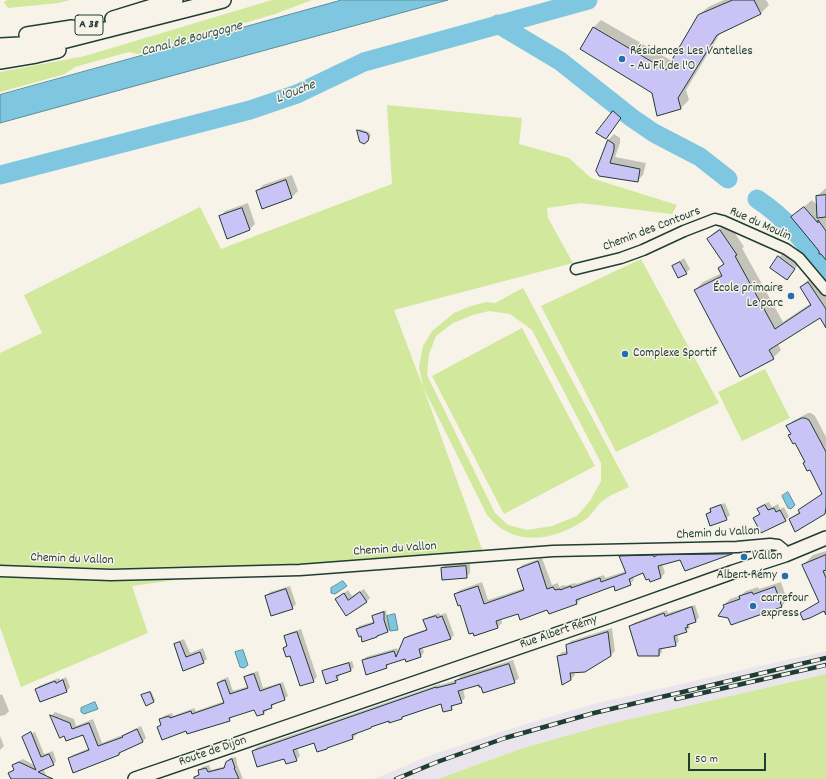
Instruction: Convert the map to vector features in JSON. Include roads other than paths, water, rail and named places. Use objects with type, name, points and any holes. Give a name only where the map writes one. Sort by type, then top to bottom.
[{"type":"highway","name":"A 38","points":[[0,36],[57,32],[120,17],[175,0]]},
{"type":"highway","name":"A 38","points":[[0,46],[53,43],[223,0]]},
{"type":"highway","points":[[0,62],[57,50],[152,19]]},
{"type":"main road","name":"Rue Albert Rémy","points":[[291,726],[785,555],[826,538]]},
{"type":"main road","name":"Route de Dijon","points":[[135,779],[291,726]]},
{"type":"street","name":"Chemin des Contours","points":[[576,269],[621,258],[715,219]]},
{"type":"street","name":"Rue du Moulin","points":[[715,219],[723,221],[786,249],[799,258],[826,290]]},
{"type":"street","name":"Chemin du Vallon","points":[[0,571],[111,575],[300,570],[553,551],[737,547],[770,544],[778,545],[783,549],[785,555]]},
{"type":"water","points":[[342,0],[448,0],[0,123],[0,95]]},
{"type":"water","points":[[788,492],[795,505],[791,509],[788,508],[782,496]]},
{"type":"water","points":[[343,581],[347,586],[335,594],[331,593],[331,588]]},
{"type":"water","points":[[395,614],[398,630],[390,631],[387,616]]},
{"type":"water","points":[[243,650],[248,665],[244,668],[240,667],[235,652]]},
{"type":"water","points":[[95,702],[98,709],[84,714],[81,712],[81,708]]},
{"type":"waterway","name":"L'Ouche","points":[[0,175],[250,110],[297,94],[364,62],[588,0]]},
{"type":"waterway","points":[[498,24],[560,61],[632,118],[654,133],[700,157],[728,179]]},
{"type":"waterway","points":[[757,199],[768,206],[787,223],[811,251],[826,272]]},
{"type":"railway","points":[[396,779],[437,762],[505,738],[594,713],[826,658]]},
{"type":"railway","points":[[676,699],[826,665]]},
{"type":"place","name":"Résidences Les Vantelles - Au Fil de l'O","points":[[622,59]]},
{"type":"place","name":"École primaire Le parc","points":[[791,296]]},
{"type":"place","name":"Complexe Sportif","points":[[625,354]]},
{"type":"place","name":"Vallon","points":[[744,557]]},
{"type":"place","name":"Albert Rémy","points":[[785,576]]},
{"type":"place","name":"carrefour express","points":[[753,606]]},
{"type":"water label","name":"Canal de Bourgogne","points":[[192,40]]}]
